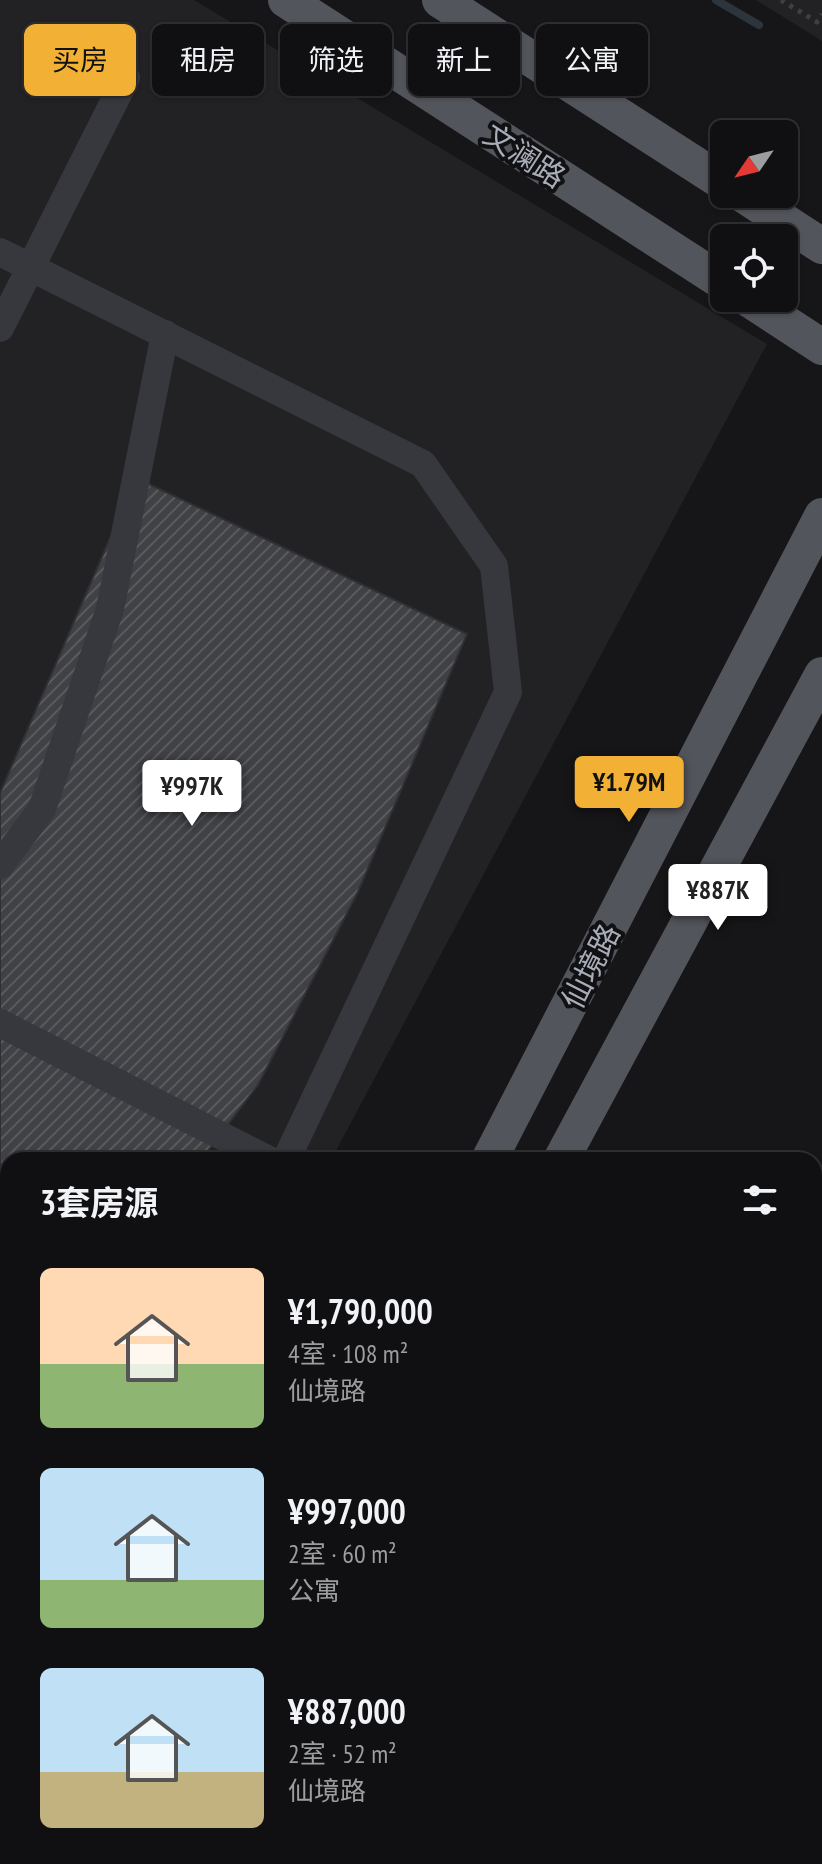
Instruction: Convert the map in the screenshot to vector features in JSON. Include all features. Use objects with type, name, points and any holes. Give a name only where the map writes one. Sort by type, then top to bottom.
[{"type":"main road","name":"文澜路","points":[[286,0],[710,274]]},
{"type":"main road","points":[[440,0],[710,174]]},
{"type":"main road","points":[[764,208],[822,246]]},
{"type":"main road","points":[[768,312],[822,347]]},
{"type":"main road","name":"仙境路","points":[[493,1152],[822,516]]},
{"type":"main road","points":[[565,1152],[822,675]]},
{"type":"street","points":[[0,328],[117,96]]},
{"type":"street","points":[[0,252],[423,464],[494,566],[508,692],[290,1152]]},
{"type":"street","points":[[0,865],[42,809],[110,609],[165,334]]},
{"type":"street","points":[[0,1023],[253,1152]]},
{"type":"path","points":[[781,0],[817,22],[822,14]]},
{"type":"shaded area","points":[[0,0],[194,0],[234,24],[152,24],[152,96],[264,96],[264,42],[280,52],[280,96],[354,96],[767,344],[335,1152],[0,1152]]},
{"type":"shaded area","points":[[756,0],[822,0],[822,41]]},
{"type":"building","points":[[136,478],[467,634],[358,892],[258,1085],[207,1152],[0,1152],[0,793]]},
{"type":"waterway","points":[[716,0],[759,25]]}]
